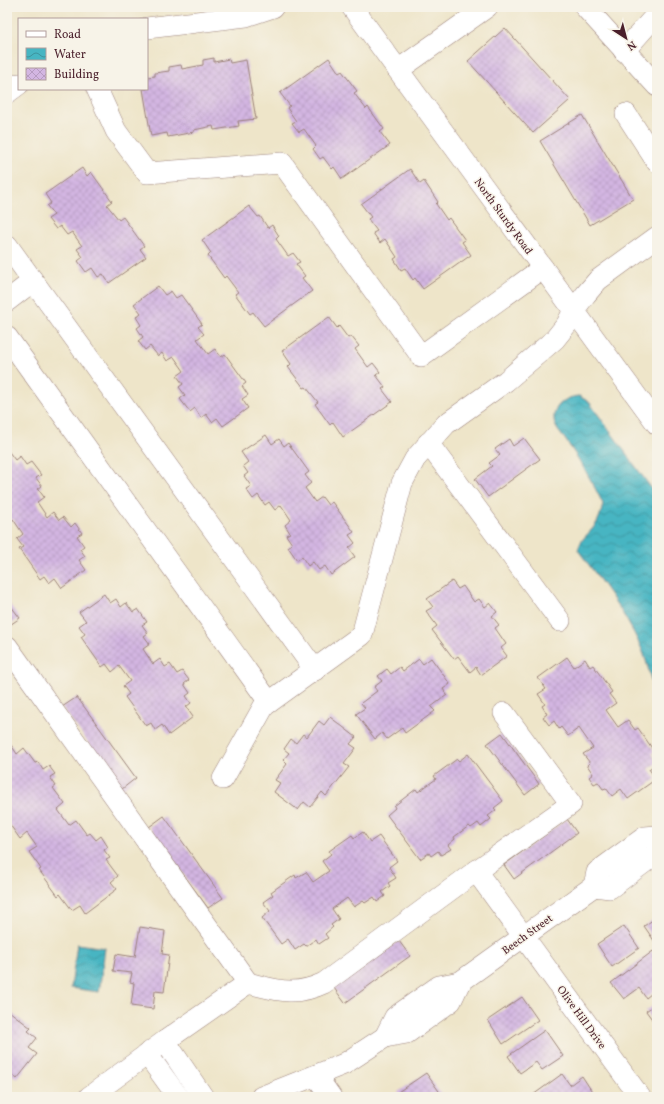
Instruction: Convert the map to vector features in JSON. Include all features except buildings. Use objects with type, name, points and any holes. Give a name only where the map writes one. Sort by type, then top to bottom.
[{"type":"street","points":[[148,28],[239,17],[273,7]]},
{"type":"street","name":"North Sturdy Road","points":[[352,7],[657,424]]},
{"type":"street","points":[[398,70],[487,7]]},
{"type":"street","points":[[585,7],[657,86]]},
{"type":"street","points":[[624,51],[657,14]]},
{"type":"street","points":[[7,92],[18,85]]},
{"type":"street","points":[[97,90],[116,131],[147,173],[282,163],[421,356],[543,268]]},
{"type":"street","points":[[626,114],[657,162]]},
{"type":"street","points":[[223,779],[264,706],[362,635],[402,483],[415,459],[446,424],[506,381],[555,339],[567,324],[574,310],[598,280],[657,238]]},
{"type":"street","points":[[7,245],[315,670]]},
{"type":"street","points":[[7,301],[33,281]]},
{"type":"street","points":[[7,336],[269,702]]},
{"type":"street","points":[[428,443],[560,621]]},
{"type":"street","points":[[7,646],[248,983],[281,991],[296,992],[311,989],[324,983],[476,871],[571,804],[504,713]]},
{"type":"street","points":[[657,836],[645,837],[597,872],[594,886],[610,888],[657,853]]},
{"type":"street","name":"Olive Hill Drive","points":[[476,871],[640,1097]]},
{"type":"street","name":"Beech Street","points":[[261,1097],[344,1064],[385,1037],[407,1033],[414,1029],[451,1001],[460,982],[594,886]]},
{"type":"street","points":[[89,1097],[165,1041],[248,983]]},
{"type":"street","points":[[165,1041],[203,1097]]},
{"type":"street","points":[[147,1054],[178,1097]]},
{"type":"street","points":[[316,1076],[331,1097]]},
{"type":"water","points":[[579,396],[589,402],[657,496],[657,711],[648,669],[634,632],[603,584],[578,550],[582,540],[597,523],[603,504],[582,465],[557,429],[554,418],[556,408],[563,401]]},
{"type":"water","points":[[77,944],[105,948],[99,992],[71,988]]}]
